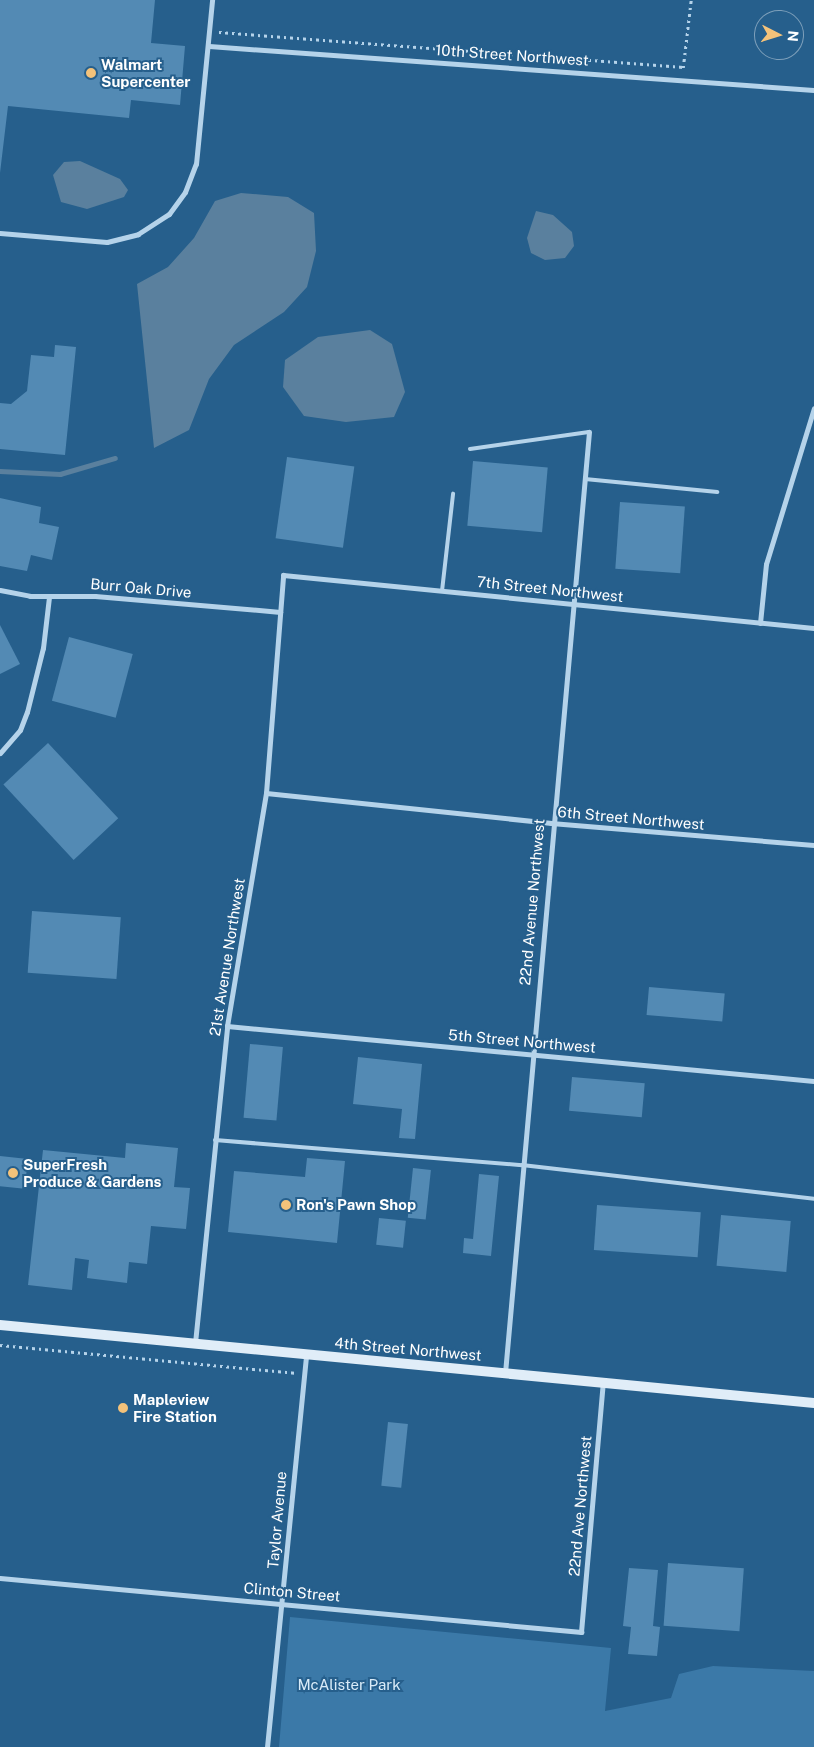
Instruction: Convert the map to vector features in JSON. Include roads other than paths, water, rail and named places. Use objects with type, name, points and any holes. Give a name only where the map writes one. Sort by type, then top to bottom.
[{"type":"street","points":[[0,233],[107,242],[138,234],[169,214],[185,192],[196,164],[212,0]]},
{"type":"street","name":"10th Street Northwest","points":[[209,46],[814,90]]},
{"type":"street","points":[[760,623],[766,564],[814,408]]},
{"type":"street","name":"22nd Avenue Northwest","points":[[505,1373],[551,824],[575,604],[589,432]]},
{"type":"street","name":"7th Street Northwest","points":[[283,575],[814,628]]},
{"type":"street","name":"21st Avenue Northwest","points":[[194,1344],[227,1026],[266,792],[283,575]]},
{"type":"street","name":"Burr Oak Drive","points":[[0,590],[49,597],[95,596],[280,612]]},
{"type":"street","points":[[0,753],[20,730],[27,712],[44,648],[49,597]]},
{"type":"street","name":"6th Street Northwest","points":[[266,792],[551,824],[814,845]]},
{"type":"street","name":"5th Street Northwest","points":[[227,1026],[814,1081]]},
{"type":"street","name":"4th Street Northwest","points":[[0,1325],[306,1355],[603,1381],[814,1403]]},
{"type":"street","name":"Taylor Avenue","points":[[267,1747],[306,1355]]},
{"type":"street","name":"22nd Ave Northwest","points":[[581,1632],[603,1381]]},
{"type":"street","name":"Clinton Street","points":[[0,1578],[581,1632]]},
{"type":"lane","points":[[470,449],[589,432]]},
{"type":"lane","points":[[585,479],[717,492]]},
{"type":"lane","points":[[442,591],[453,494]]},
{"type":"lane","points":[[215,1140],[522,1164],[814,1200]]},
{"type":"waterway","points":[[0,471],[60,474],[115,458]]},
{"type":"place","name":"Walmart Supercenter","points":[[91,73]]},
{"type":"place","name":"SuperFresh Produce & Gardens","points":[[13,1173]]},
{"type":"place","name":"Ron's Pawn Shop","points":[[286,1205]]},
{"type":"place","name":"Mapleview Fire Station","points":[[123,1408]]},
{"type":"park label","name":"McAlister Park","points":[[349,1685]]}]
